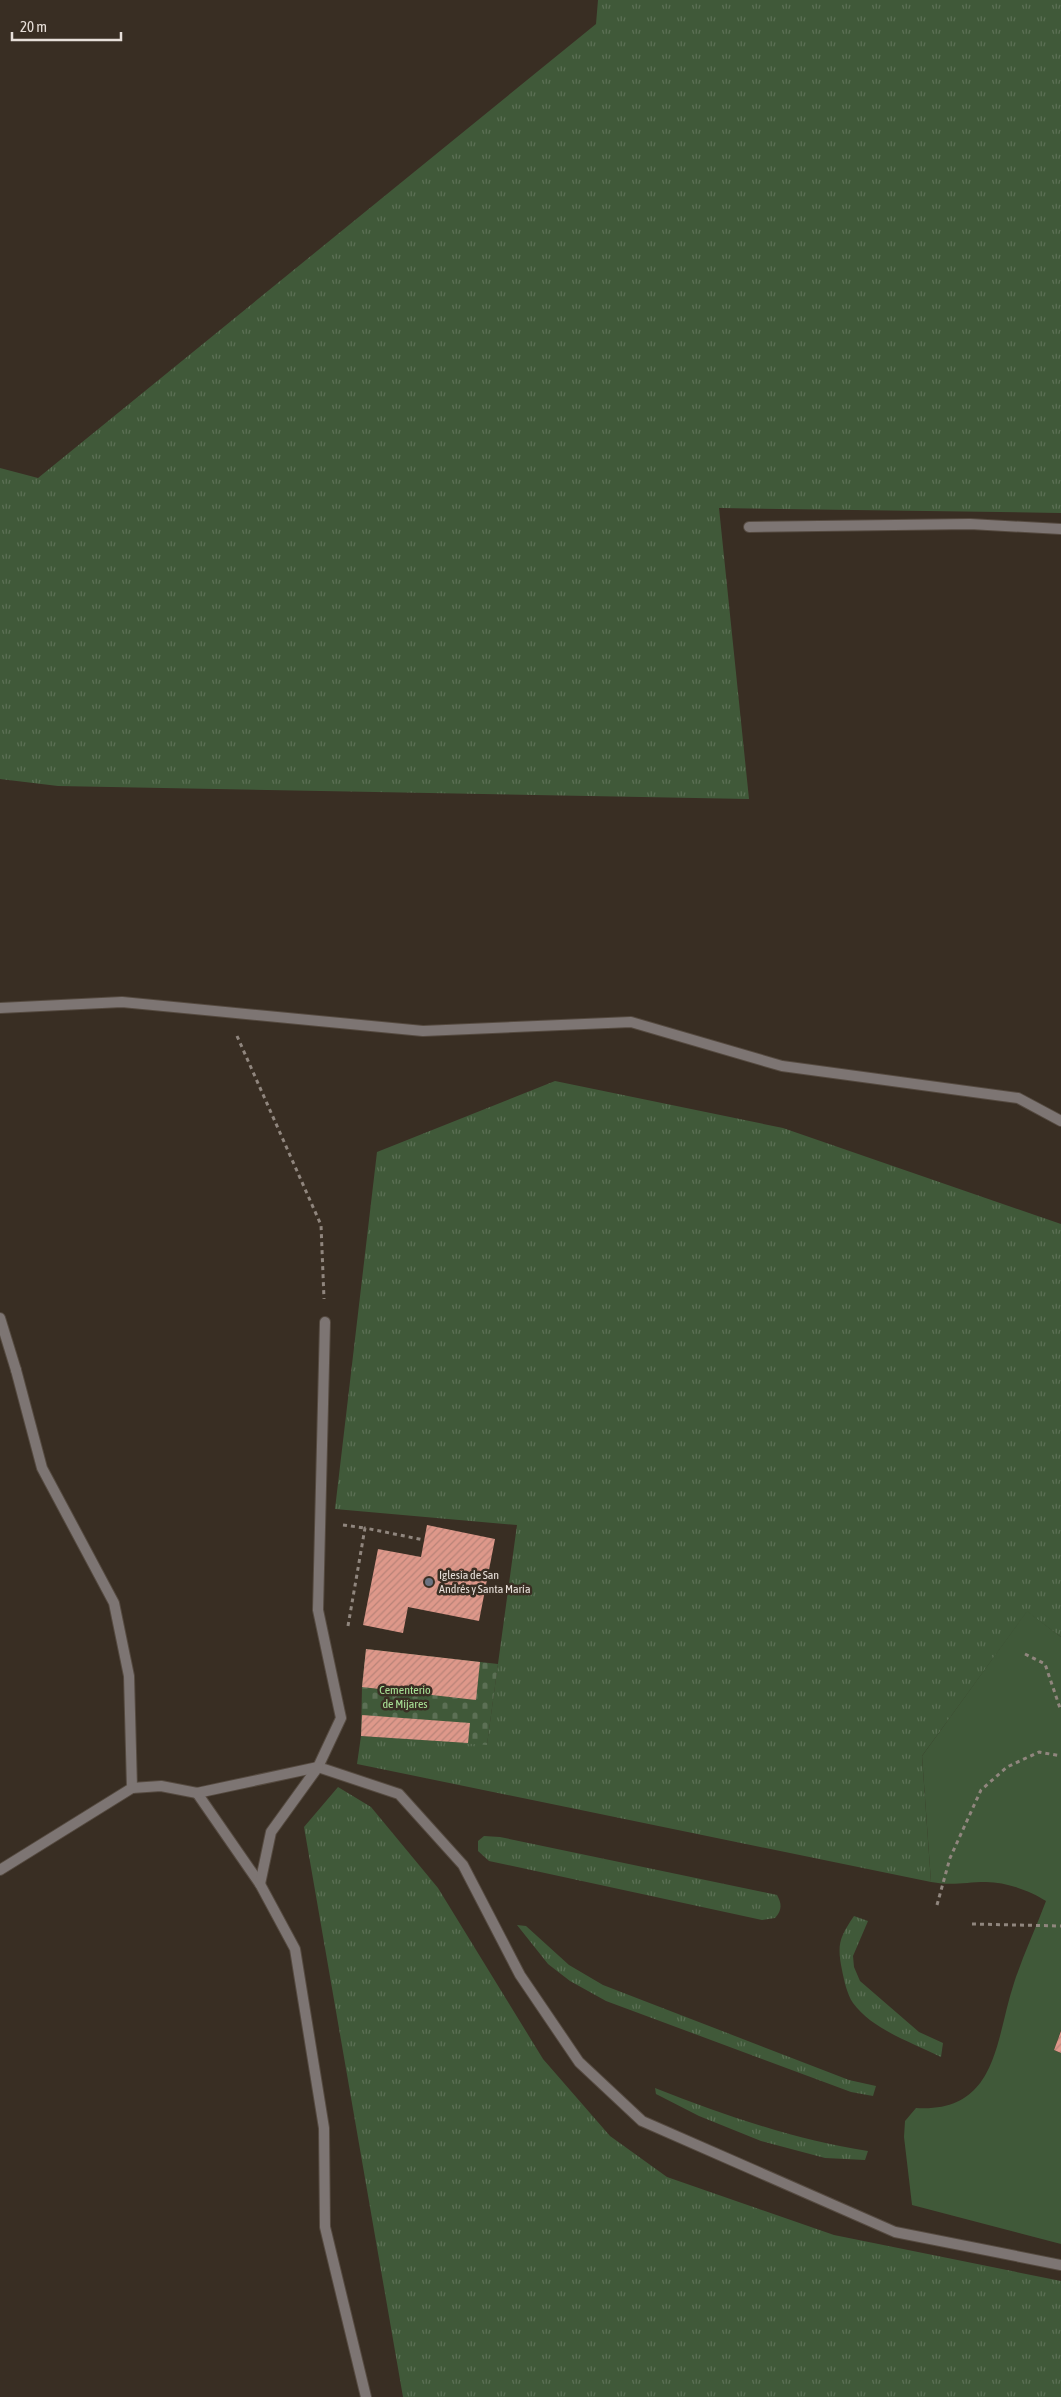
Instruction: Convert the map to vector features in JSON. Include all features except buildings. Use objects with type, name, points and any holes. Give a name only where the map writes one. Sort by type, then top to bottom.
[{"type":"street","points":[[749,527],[970,524],[1061,529]]},
{"type":"street","points":[[0,1008],[122,1002],[423,1031],[631,1022],[782,1066],[1018,1098],[1061,1121]]},
{"type":"street","points":[[0,1318],[42,1468],[114,1603],[129,1676],[132,1788]]},
{"type":"street","points":[[260,1884],[271,1832],[318,1767],[341,1718],[318,1610],[325,1322]]},
{"type":"street","points":[[0,1870],[132,1788],[160,1786],[197,1793],[318,1767],[399,1794],[463,1865],[520,1975],[579,2062],[642,2121],[895,2232],[1061,2265]]},
{"type":"street","points":[[197,1793],[260,1884],[295,1949],[324,2128],[325,2227],[366,2397]]},
{"type":"path","points":[[226,1012],[321,1225],[325,1322]]},
{"type":"path","points":[[348,1628],[365,1528],[424,1540]]},
{"type":"path","points":[[1025,1654],[1045,1664],[1061,1711]]},
{"type":"path","points":[[936,1906],[950,1858],[981,1790],[1007,1767],[1038,1752],[1061,1756]]},
{"type":"path","points":[[972,1924],[1061,1926]]},
{"type":"green space","points":[[598,0],[1061,0],[1061,513],[719,508],[749,799],[58,786],[0,779],[0,468],[38,478],[596,24]]},
{"type":"green space","points":[[555,1081],[783,1128],[1061,1224],[1061,1637],[1027,1612],[922,1756],[931,1882],[357,1764],[361,1736],[487,1744],[517,1525],[335,1509],[377,1152]]},
{"type":"green space","points":[[1027,1611],[1061,1637],[1061,2030],[1054,2050],[1061,2053],[1061,2244],[912,2205],[904,2137],[905,2121],[916,2108],[943,2106],[963,2099],[978,2086],[989,2069],[1018,1973],[1046,1901],[1010,1885],[986,1882],[946,1884],[931,1882],[922,1756]]},
{"type":"green space","name":"Cementerio de Mijares","points":[[366,1649],[498,1664],[487,1745],[361,1736],[362,1687]]},
{"type":"green space","points":[[338,1787],[371,1807],[438,1888],[543,2059],[610,2136],[667,2177],[834,2235],[1061,2281],[1061,2397],[403,2397],[304,1827]]},
{"type":"green space","points":[[484,1836],[500,1837],[777,1895],[780,1901],[780,1910],[775,1918],[762,1920],[489,1861],[478,1851],[478,1841]]},
{"type":"green space","points":[[854,1916],[868,1921],[853,1956],[854,1967],[860,1981],[919,2032],[943,2043],[941,2057],[882,2028],[871,2021],[853,2003],[847,1991],[840,1961],[840,1942]]},
{"type":"green space","points":[[517,1925],[526,1926],[569,1965],[603,1985],[849,2080],[876,2086],[873,2096],[851,2092],[606,2001],[570,1981],[548,1964]]},
{"type":"green space","points":[[655,2088],[760,2126],[868,2151],[865,2160],[825,2158],[761,2141],[699,2116],[656,2094]]},
{"type":"place","name":"Iglesia de San Andrés y Santa María","points":[[429,1582]]}]
